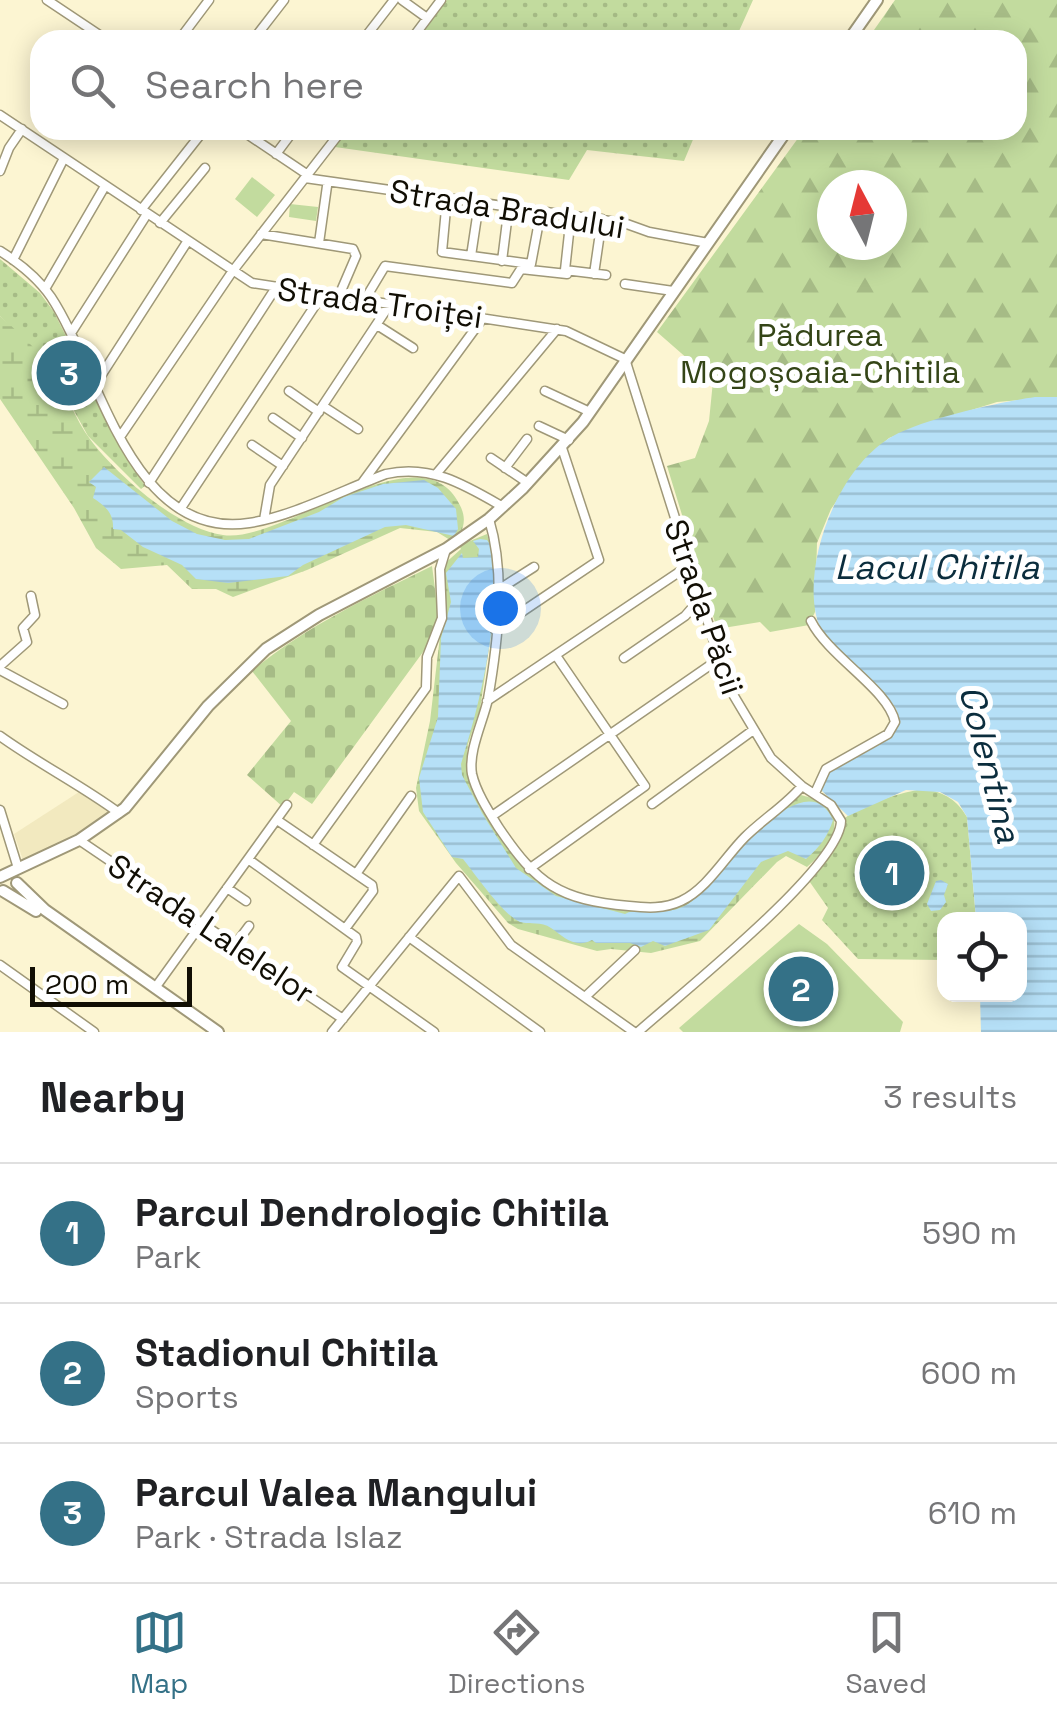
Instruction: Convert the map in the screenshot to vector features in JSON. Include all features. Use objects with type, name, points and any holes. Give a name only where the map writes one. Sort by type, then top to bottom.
[{"type":"main road","points":[[856,30],[877,0]]},
{"type":"main road","points":[[5,873],[80,840],[119,813],[151,780],[208,706],[266,649],[319,614],[446,549],[528,483],[566,444],[625,360],[642,344],[673,291],[780,140]]},
{"type":"main road","points":[[2,890],[12,891],[30,864]]},
{"type":"main road","points":[[5,873],[12,874],[45,910],[218,1032]]},
{"type":"main road","points":[[2,890],[207,1032]]},
{"type":"street","points":[[47,0],[92,30]]},
{"type":"street","points":[[187,30],[210,0]]},
{"type":"street","points":[[261,30],[284,0]]},
{"type":"street","points":[[371,30],[394,0]]},
{"type":"street","points":[[402,0],[428,18]]},
{"type":"street","points":[[419,30],[441,0]]},
{"type":"street","name":"Strada Troiței","points":[[0,114],[30,135]]},
{"type":"street","points":[[0,171],[22,130]]},
{"type":"street","name":"Strada Troiței","points":[[37,140],[244,280],[275,290],[557,329],[585,338],[625,360]]},
{"type":"street","points":[[71,333],[144,212],[197,140]]},
{"type":"street","points":[[256,140],[306,176]]},
{"type":"street","points":[[276,154],[286,140]]},
{"type":"street","points":[[120,437],[232,272],[334,140]]},
{"type":"street","points":[[13,260],[64,158]]},
{"type":"street","points":[[160,223],[204,168]]},
{"type":"street","name":"Strada Bradului","points":[[306,176],[624,222],[649,232],[708,243]]},
{"type":"street","points":[[45,289],[105,186]]},
{"type":"street","points":[[319,243],[327,186]]},
{"type":"street","points":[[447,198],[440,252],[533,264],[541,211]]},
{"type":"street","points":[[471,256],[478,202]]},
{"type":"street","points":[[572,215],[564,270],[606,275]]},
{"type":"street","points":[[594,274],[602,219]]},
{"type":"street","points":[[502,260],[508,220]]},
{"type":"street","points":[[261,234],[356,251],[338,298]]},
{"type":"street","points":[[95,386],[187,242]]},
{"type":"street","points":[[0,251],[45,289],[71,333],[120,437],[149,483],[181,508],[226,524],[264,520],[406,470],[437,473],[502,507]]},
{"type":"street","points":[[364,302],[385,266],[512,282],[520,269],[568,274]]},
{"type":"street","points":[[625,284],[673,291]]},
{"type":"street","points":[[149,483],[275,290]]},
{"type":"street","points":[[181,508],[322,296]]},
{"type":"street","points":[[264,520],[268,489],[390,304]]},
{"type":"street","points":[[362,483],[483,318]]},
{"type":"street","points":[[377,324],[413,348]]},
{"type":"street","points":[[437,473],[557,329]]},
{"type":"street","name":"Strada Păcii","points":[[625,360],[728,686],[771,758],[837,812],[841,830],[807,878],[636,1032]]},
{"type":"street","points":[[289,391],[358,429]]},
{"type":"street","points":[[545,391],[590,412]]},
{"type":"street","points":[[273,418],[302,438]]},
{"type":"street","points":[[495,630],[595,566],[600,557],[566,444],[538,426]]},
{"type":"street","points":[[505,468],[527,438]]},
{"type":"street","points":[[252,446],[282,466]]},
{"type":"street","points":[[491,458],[528,483]]},
{"type":"street","points":[[489,518],[498,559],[498,590],[487,702],[472,770],[492,816],[529,869],[544,882],[580,898],[650,908],[677,903],[697,890],[742,839],[802,786]]},
{"type":"street","points":[[313,845],[426,688],[427,658],[442,618],[440,569],[446,549]]},
{"type":"street","points":[[487,702],[688,566]]},
{"type":"street","points":[[498,590],[534,567]]},
{"type":"street","points":[[31,596],[35,617],[23,628],[27,642],[0,668],[63,704]]},
{"type":"street","points":[[624,658],[685,616],[699,600]]},
{"type":"street","points":[[811,620],[832,651],[889,706],[895,722],[888,734],[826,769],[815,793]]},
{"type":"street","points":[[529,869],[644,789],[645,784],[556,657]]},
{"type":"street","points":[[492,816],[719,659]]},
{"type":"street","points":[[652,804],[752,730]]},
{"type":"street","name":"Strada Lalelelor","points":[[0,736],[47,770],[119,813]]},
{"type":"street","points":[[356,874],[411,796]]},
{"type":"street","points":[[156,988],[287,805]]},
{"type":"street","points":[[0,810],[5,873]]},
{"type":"street","points":[[277,820],[373,889],[345,929]]},
{"type":"street","name":"Strada Lalelelor","points":[[80,840],[343,1019]]},
{"type":"street","points":[[248,860],[357,940],[342,967],[434,1032]]},
{"type":"street","points":[[332,1032],[458,876],[512,944],[636,1032]]},
{"type":"street","points":[[227,888],[246,901]]},
{"type":"street","points":[[236,945],[249,926]]},
{"type":"street","points":[[408,937],[540,1032]]},
{"type":"street","points":[[586,997],[635,950]]},
{"type":"street","points":[[0,966],[94,1032]]},
{"type":"shaded area","points":[[79,792],[108,814],[63,843],[23,860],[14,834]]},
{"type":"green space","points":[[447,0],[753,0],[740,30],[424,30]]},
{"type":"green space","name":"Pădurea Mogoșoaia-Chitila","points":[[895,0],[1057,0],[1057,397],[997,402],[889,438],[867,458],[831,509],[817,543],[815,612],[809,625],[770,632],[760,622],[717,629],[667,466],[695,458],[709,421],[713,381],[657,332],[797,140],[1027,140],[1027,30],[874,30]]},
{"type":"green space","points":[[340,140],[693,140],[684,161],[587,150],[569,180],[335,147]]},
{"type":"green space","points":[[252,177],[275,195],[257,217],[235,199]]},
{"type":"green space","points":[[290,204],[318,207],[316,221],[289,217]]},
{"type":"green space","points":[[0,259],[40,293],[54,312],[126,457],[145,486],[141,489],[88,436],[48,364],[0,316]]},
{"type":"green space","points":[[0,316],[48,365],[85,432],[111,463],[146,496],[205,530],[223,535],[248,533],[380,483],[411,478],[438,482],[457,500],[464,518],[460,535],[465,543],[487,534],[495,561],[492,627],[480,709],[468,744],[466,767],[486,811],[520,863],[555,891],[646,907],[683,901],[748,833],[801,795],[817,800],[833,816],[832,836],[826,846],[807,867],[786,856],[777,862],[700,941],[651,953],[597,951],[508,923],[456,863],[419,811],[416,788],[430,721],[440,636],[442,566],[461,549],[455,538],[400,528],[307,570],[233,597],[216,589],[192,589],[167,565],[121,569],[96,548],[74,508],[0,399]]},
{"type":"green space","points":[[432,566],[438,611],[434,637],[312,804],[294,792],[283,807],[247,775],[291,721],[252,671],[316,626]]},
{"type":"green space","points":[[926,789],[939,793],[950,798],[967,817],[975,912],[937,912],[937,960],[858,959],[822,920],[828,908],[807,878],[845,818],[906,792]]},
{"type":"green space","points":[[799,924],[827,944],[903,1022],[900,1032],[683,1032],[679,1028]]},
{"type":"water","name":"Lacul Chitila","points":[[1057,397],[1057,1032],[981,1032],[980,1002],[1027,1002],[1027,912],[975,912],[967,817],[958,802],[940,792],[906,790],[848,816],[821,790],[822,775],[891,734],[898,718],[893,705],[833,647],[816,615],[815,568],[829,518],[854,472],[888,439],[981,407]]},
{"type":"water","points":[[104,467],[172,521],[197,534],[225,540],[249,539],[383,484],[424,480],[438,488],[456,509],[458,529],[454,536],[406,525],[385,527],[303,565],[288,576],[228,583],[196,579],[182,565],[113,529],[110,514],[93,498],[96,487],[89,482]]},
{"type":"water","points":[[480,539],[491,546],[491,629],[476,711],[461,764],[462,775],[516,868],[556,896],[625,914],[683,907],[759,829],[802,802],[819,804],[833,820],[815,851],[806,859],[788,851],[761,862],[709,930],[665,946],[653,941],[641,947],[592,940],[575,943],[547,926],[520,922],[506,912],[463,859],[452,857],[423,812],[419,778],[438,717],[441,638],[451,602],[446,573],[462,553],[463,558],[478,557],[479,549],[473,541]]},
{"type":"water","points":[[936,881],[948,884],[946,902],[940,910],[931,911],[927,904]]},
{"type":"place","name":"Parcul Valea Mangului","points":[[69,373]]},
{"type":"place","name":"Parcul Dendrologic Chitila","points":[[892,873]]},
{"type":"place","name":"Stadionul Chitila","points":[[801,989]]},
{"type":"water label","name":"Colentina","points":[[990,764]]}]
